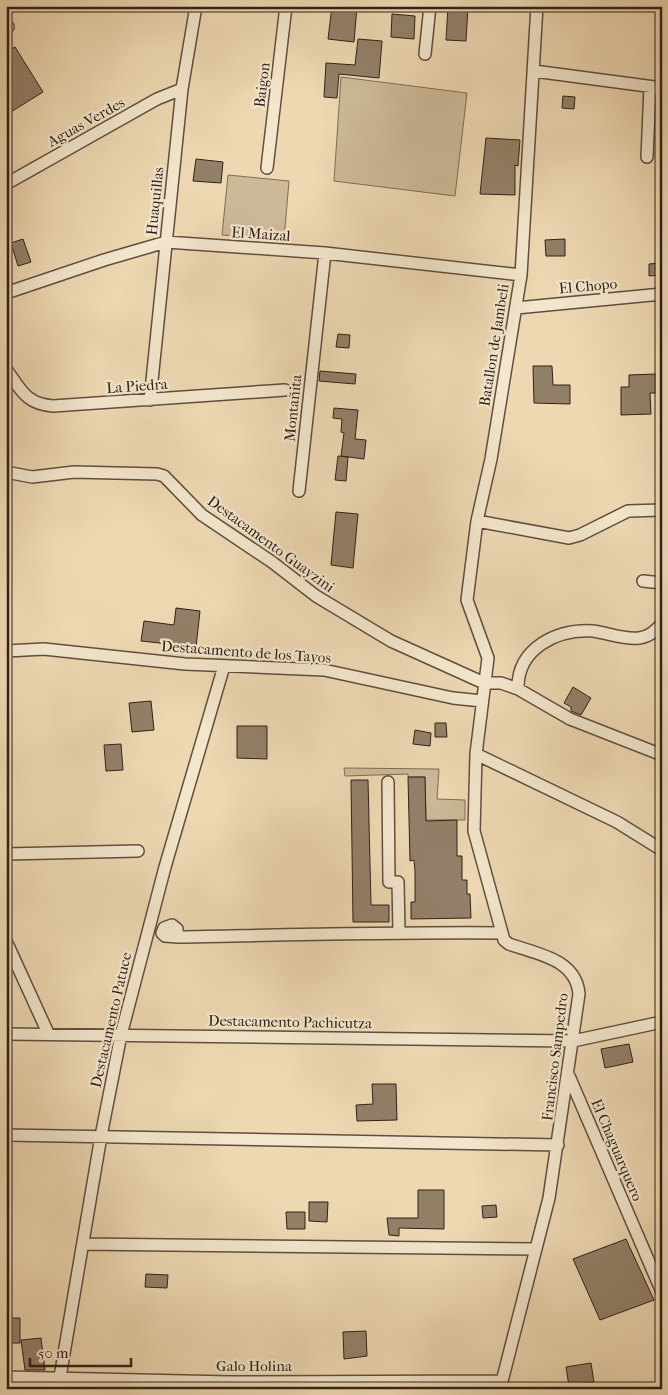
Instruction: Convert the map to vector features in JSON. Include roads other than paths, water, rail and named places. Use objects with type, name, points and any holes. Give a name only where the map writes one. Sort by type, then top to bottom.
[{"type":"street","name":"Huaquillas","points":[[150,400],[182,89],[196,6]]},
{"type":"street","name":"Baigon","points":[[267,168],[286,6]]},
{"type":"street","points":[[425,54],[430,6]]},
{"type":"street","name":"Batallon de Jambeli","points":[[484,683],[488,658],[467,600],[477,521],[491,458],[521,276],[537,6]]},
{"type":"street","points":[[534,71],[656,88],[647,157]]},
{"type":"street","name":"Aguas Verdes","points":[[6,184],[157,99],[182,89]]},
{"type":"street","name":"El Maizal","points":[[6,294],[95,263],[166,242],[325,253],[521,276]]},
{"type":"street","name":"Montañita","points":[[299,491],[325,253]]},
{"type":"street","name":"El Chopo","points":[[516,308],[662,294]]},
{"type":"street","name":"La Piedra","points":[[6,370],[26,396],[38,405],[53,406],[285,390]]},
{"type":"street","name":"Destacamento Guayzini","points":[[6,472],[32,477],[74,472],[157,474],[164,476],[202,516],[272,562],[316,596],[391,641],[484,683]]},
{"type":"street","points":[[477,521],[569,538],[580,535],[628,511],[662,510]]},
{"type":"street","points":[[642,581],[662,583]]},
{"type":"street","points":[[518,689],[518,681],[523,665],[534,648],[556,635],[573,631],[637,638],[653,633],[662,624]]},
{"type":"street","name":"Destacamento de los Tayos","points":[[6,651],[44,649],[185,664],[324,670],[453,698],[482,701]]},
{"type":"street","name":"Destacamento Patuce","points":[[56,1389],[60,1377],[100,1136],[120,1034],[165,867],[224,666]]},
{"type":"street","points":[[178,937],[399,932],[502,933],[474,831],[476,754],[484,683],[502,682],[570,719],[662,755]]},
{"type":"street","points":[[476,754],[617,822],[662,850]]},
{"type":"street","points":[[388,782],[389,882],[398,882],[399,932]]},
{"type":"street","points":[[6,854],[138,851]]},
{"type":"street","name":"Francisco Sampedro","points":[[501,1385],[549,1198],[579,994],[577,980],[569,968],[509,944],[504,940],[502,933]]},
{"type":"street","points":[[6,941],[48,1034]]},
{"type":"street","name":"Destacamento Pachicutza","points":[[6,1034],[573,1041],[662,1022]]},
{"type":"street","name":"El Chaguarquero","points":[[568,1075],[662,1292]]},
{"type":"street","points":[[6,1135],[558,1145]]},
{"type":"street","points":[[83,1244],[536,1249]]},
{"type":"street","name":"Galo Holina","points":[[6,1377],[501,1385]]}]
